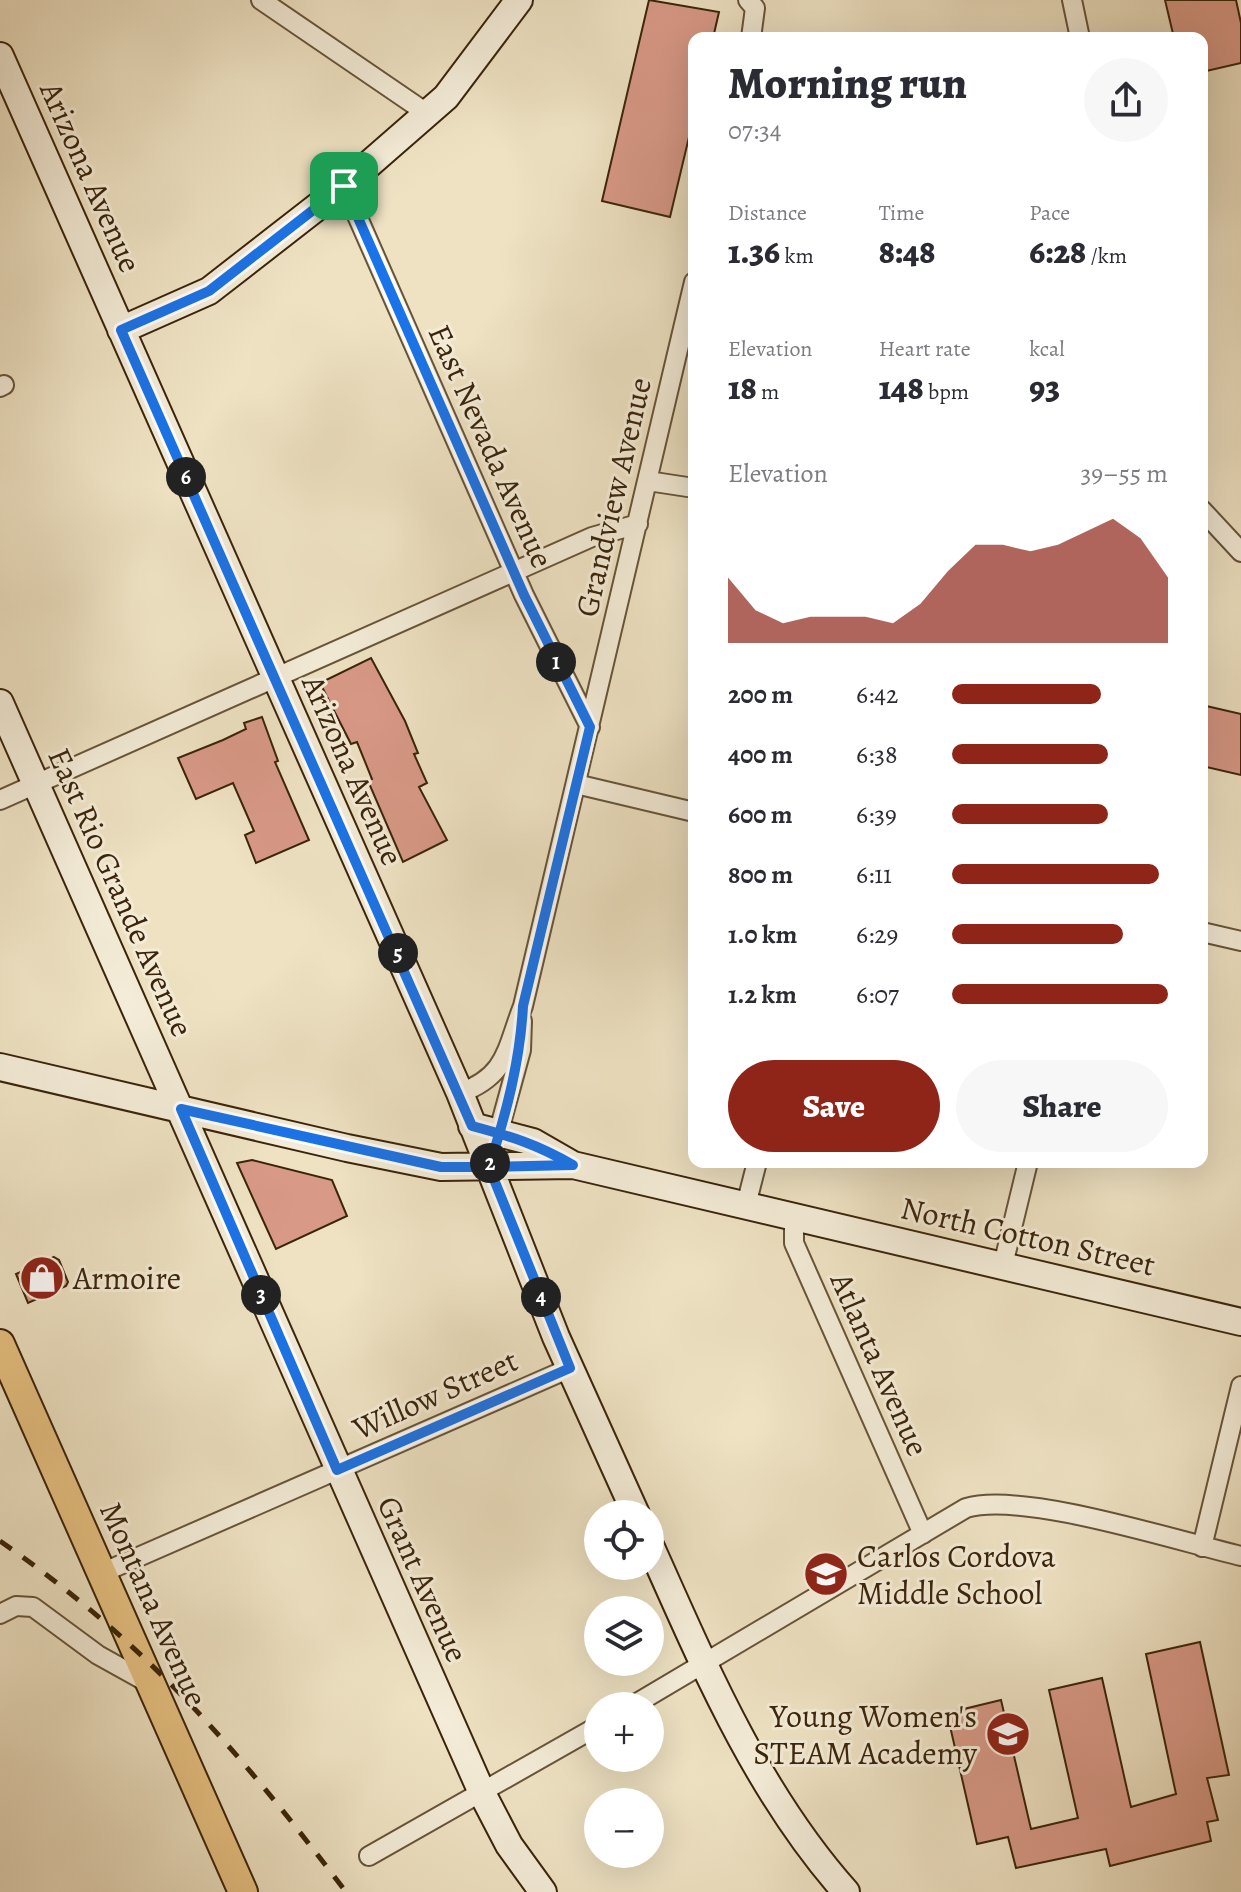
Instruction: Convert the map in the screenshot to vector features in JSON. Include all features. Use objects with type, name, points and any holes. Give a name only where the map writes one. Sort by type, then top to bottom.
[{"type":"main road","points":[[121,330],[209,291],[344,186],[446,97],[519,0]]},
{"type":"main road","name":"Arizona Avenue","points":[[0,56],[460,1093],[570,1368],[630,1500]]},
{"type":"main road","name":"East Rio Grande Avenue","points":[[0,703],[181,1109]]},
{"type":"main road","name":"North Cotton Street","points":[[0,1067],[441,1167],[573,1165],[1241,1322]]},
{"type":"main road","name":"Grant Avenue","points":[[181,1109],[337,1470],[483,1795],[509,1845],[543,1892]]},
{"type":"main road","points":[[472,1126],[533,1142],[573,1165]]},
{"type":"main road","name":"Montana Avenue","points":[[0,1344],[104,1572],[243,1892]]},
{"type":"main road","points":[[664,1576],[704,1664],[759,1770],[802,1838],[846,1892]]},
{"type":"street","points":[[261,0],[428,114]]},
{"type":"street","points":[[748,0],[755,8],[752,32]]},
{"type":"street","points":[[1072,0],[1079,32]]},
{"type":"street","name":"East Nevada Avenue","points":[[344,186],[559,670],[590,727]]},
{"type":"street","name":"Grandview Avenue","points":[[460,1093],[481,1085],[498,1070],[523,1006],[688,308]]},
{"type":"street","points":[[648,481],[688,487]]},
{"type":"street","points":[[1208,516],[1241,552]]},
{"type":"street","points":[[0,800],[592,537],[638,524]]},
{"type":"street","points":[[576,784],[688,811]]},
{"type":"street","points":[[1208,933],[1241,941]]},
{"type":"street","name":"Grandview Avenue","points":[[489,1167],[521,1050],[523,1006]]},
{"type":"street","points":[[746,1205],[755,1168]]},
{"type":"street","points":[[1003,1265],[1027,1168]]},
{"type":"street","name":"Atlanta Avenue","points":[[794,1216],[794,1243],[923,1534]]},
{"type":"street","name":"Willow Street","points":[[104,1572],[570,1368]]},
{"type":"street","points":[[1202,1547],[1241,1386]]},
{"type":"street","points":[[656,1692],[966,1508],[1002,1502],[1241,1556]]},
{"type":"street","points":[[0,1614],[16,1606],[33,1607],[98,1655],[153,1686]]},
{"type":"street","points":[[369,1856],[483,1795],[584,1734]]},
{"type":"building","points":[[649,0],[719,12],[714,32],[688,32],[688,141],[670,217],[602,201]]},
{"type":"building","points":[[1165,0],[1236,0],[1241,23],[1241,63],[1208,71],[1208,32],[1173,32]]},
{"type":"building","points":[[371,658],[405,721],[418,753],[414,754],[427,783],[419,787],[447,840],[403,862],[368,781],[372,779],[357,742],[351,744],[320,683]]},
{"type":"building","points":[[1208,706],[1241,714],[1241,775],[1208,767]]},
{"type":"building","points":[[262,717],[278,761],[275,762],[309,840],[256,863],[245,835],[254,831],[233,783],[196,799],[178,758],[246,729],[244,723]]},
{"type":"building","points":[[252,1160],[332,1180],[347,1216],[276,1249],[237,1163]]},
{"type":"building","name":"Armoire","points":[[54,1257],[59,1260],[68,1282],[66,1286],[28,1303],[16,1274]]},
{"type":"building","points":[[1200,1642],[1229,1775],[1207,1778],[1218,1820],[1207,1822],[1211,1841],[1110,1866],[1106,1849],[1016,1868],[1008,1837],[977,1844],[947,1713],[1001,1700],[1031,1829],[1078,1818],[1049,1690],[1102,1678],[1131,1807],[1176,1794],[1146,1654]]},
{"type":"railway","points":[[0,1541],[101,1619],[188,1702],[267,1792],[346,1892]]},
{"type":"place","name":"Armoire","points":[[42,1278]]},
{"type":"place","name":"Carlos Cordova Middle School","points":[[826,1574]]},
{"type":"place","name":"Young Women's STEAM Academy","points":[[1008,1734]]},
{"type":"route","points":[[344,186],[209,291],[121,330],[472,1126],[500,1134],[533,1142],[573,1165],[489,1167],[570,1368],[337,1470],[181,1109],[441,1167],[489,1167],[500,1134],[504,1120],[521,1050],[523,1006],[590,727],[524,595],[344,186]]}]
